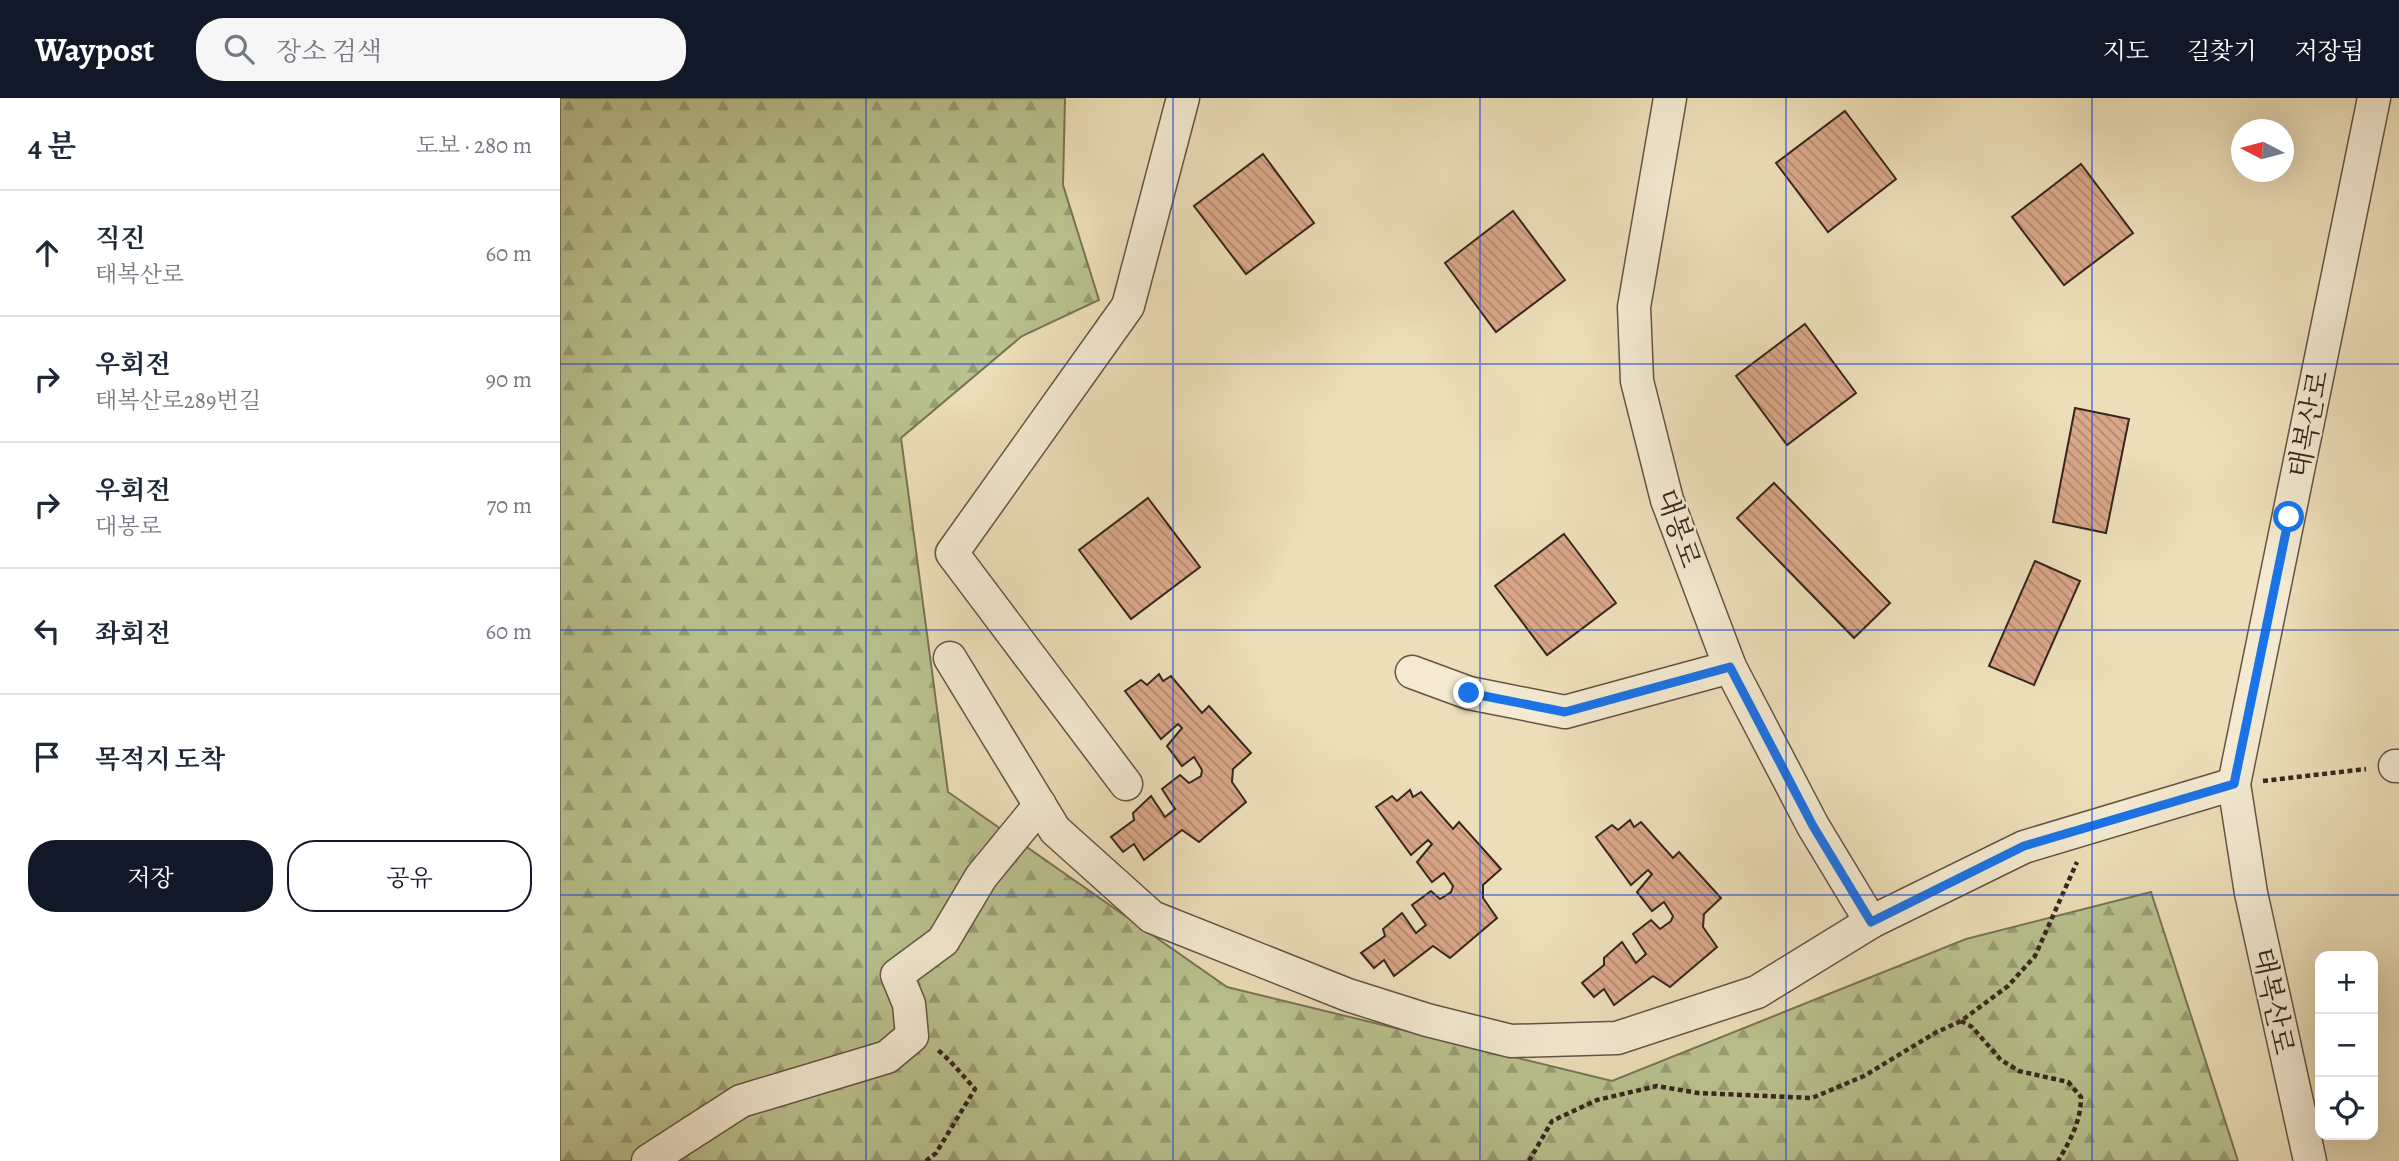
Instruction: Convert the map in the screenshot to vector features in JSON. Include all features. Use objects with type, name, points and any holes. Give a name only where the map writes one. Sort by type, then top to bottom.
[{"type":"street","points":[[1126,784],[952,553],[1128,306],[1183,98]]},
{"type":"street","name":"대봉로","points":[[1670,98],[1634,307],[1637,381],[1667,500],[1730,667],[1813,826],[1871,922]]},
{"type":"street","name":"태복산로","points":[[2310,1161],[2251,893],[2234,784],[2374,98]]},
{"type":"street","points":[[950,658],[1055,830],[1152,917],[1348,995],[1427,1020],[1511,1041],[1617,1038],[1757,992],[1871,922],[2024,846],[2234,784]]},
{"type":"street","points":[[1412,672],[1469,693],[1565,712],[1730,667]]},
{"type":"street","points":[[648,1161],[741,1101],[887,1057],[912,1036],[909,1004],[897,975],[943,941],[981,877],[1040,805]]},
{"type":"path","points":[[2234,784],[2397,766]]},
{"type":"path","points":[[1529,1161],[1552,1121],[1597,1100],[1657,1086],[1698,1093],[1811,1098],[1864,1076],[1935,1033],[1961,1021],[2008,986],[2035,956],[2078,861]]},
{"type":"path","points":[[1961,1021],[1972,1027],[2001,1060],[2019,1071],[2068,1082],[2081,1097],[2081,1112],[2077,1124],[2058,1161]]},
{"type":"path","points":[[911,1030],[950,1061],[975,1088],[936,1153],[926,1161]]},
{"type":"green space","points":[[560,98],[1065,98],[1063,185],[1099,300],[1022,336],[901,438],[948,792],[1227,987],[1612,1081],[1966,939],[2151,892],[2238,1161],[560,1161]]},
{"type":"building","points":[[1845,111],[1896,179],[1828,232],[1776,163]]},
{"type":"building","points":[[1263,154],[1314,223],[1246,274],[1194,206]]},
{"type":"building","points":[[2081,164],[2133,233],[2064,285],[2012,217]]},
{"type":"building","points":[[1513,211],[1565,280],[1496,332],[1445,263]]},
{"type":"building","points":[[1805,324],[1856,393],[1787,445],[1736,376]]},
{"type":"building","points":[[2075,408],[2129,419],[2106,533],[2053,522]]},
{"type":"building","points":[[1774,483],[1890,603],[1854,638],[1737,518]]},
{"type":"building","points":[[1148,498],[1200,567],[1131,619],[1079,550]]},
{"type":"building","points":[[1564,534],[1616,603],[1547,655],[1495,586]]},
{"type":"building","points":[[2035,561],[2080,581],[2034,685],[1989,666]]},
{"type":"building","points":[[1159,674],[1163,681],[1171,676],[1202,713],[1209,706],[1251,753],[1233,769],[1232,782],[1246,802],[1199,842],[1182,830],[1144,860],[1134,844],[1123,852],[1111,837],[1134,820],[1133,813],[1151,796],[1165,817],[1175,809],[1162,789],[1180,775],[1189,783],[1201,776],[1202,770],[1194,757],[1182,766],[1167,746],[1182,728],[1178,724],[1161,739],[1125,691],[1141,680],[1147,685]]},
{"type":"building","points":[[1410,790],[1413,797],[1421,792],[1453,829],[1459,822],[1501,869],[1483,885],[1483,898],[1497,918],[1450,958],[1433,946],[1394,976],[1384,960],[1374,968],[1361,953],[1385,936],[1383,929],[1402,913],[1416,933],[1426,925],[1412,905],[1431,891],[1440,899],[1451,892],[1453,886],[1444,873],[1432,882],[1417,862],[1432,844],[1428,840],[1411,855],[1376,807],[1392,796],[1397,801]]},
{"type":"building","points":[[1630,820],[1634,827],[1641,822],[1673,858],[1679,852],[1721,898],[1704,914],[1703,927],[1717,947],[1670,987],[1653,976],[1614,1005],[1604,989],[1594,997],[1582,983],[1604,965],[1604,958],[1622,942],[1636,963],[1646,954],[1633,934],[1651,920],[1660,929],[1671,921],[1673,916],[1664,902],[1652,911],[1637,892],[1652,874],[1648,870],[1631,885],[1596,837],[1612,825],[1618,830]]},
{"type":"route","points":[[1469,693],[1565,712],[1730,667],[1813,826],[1871,922],[2024,846],[2234,784],[2289,517]]}]
